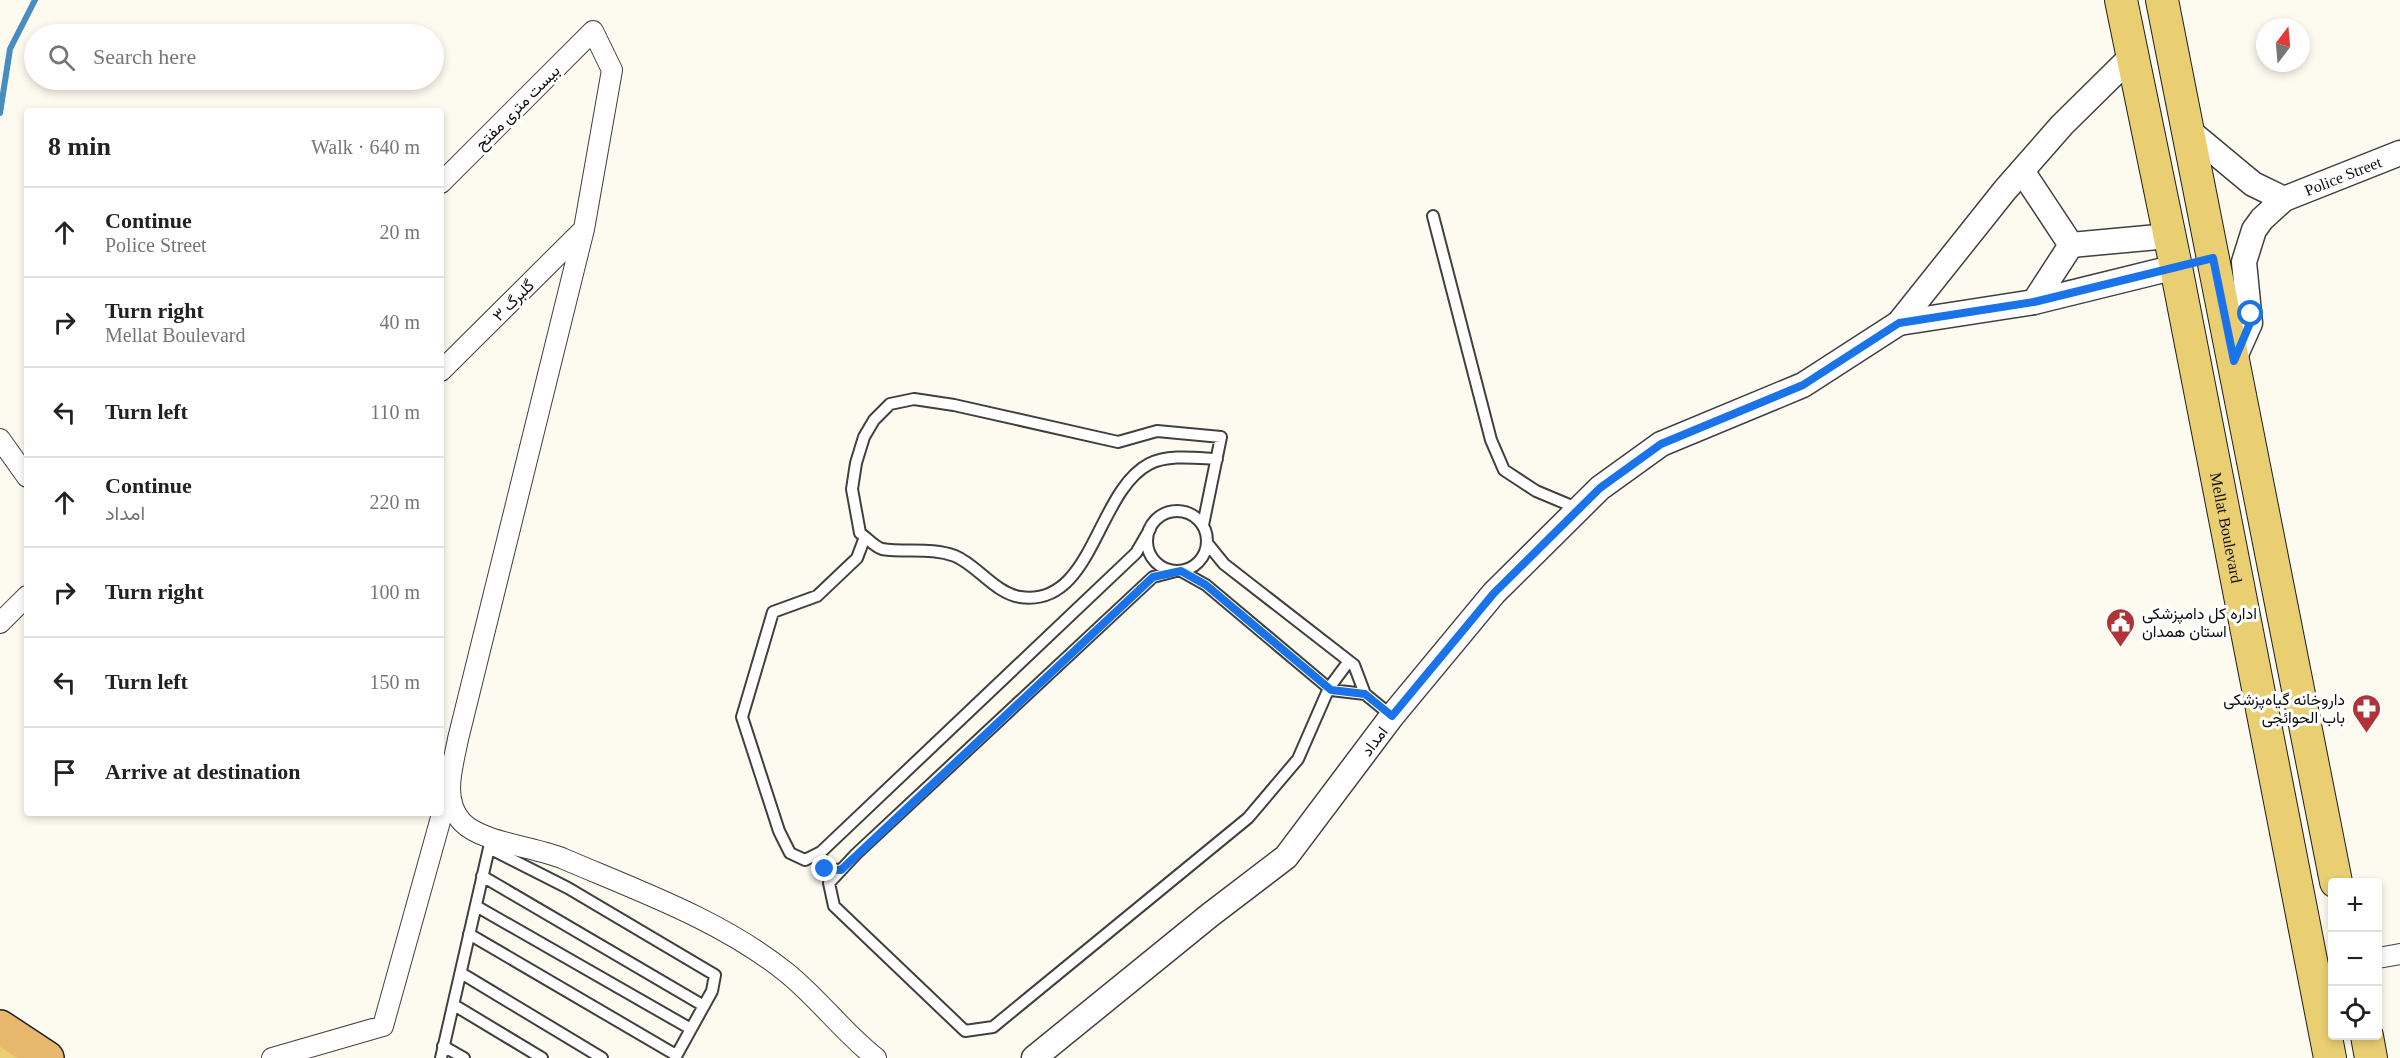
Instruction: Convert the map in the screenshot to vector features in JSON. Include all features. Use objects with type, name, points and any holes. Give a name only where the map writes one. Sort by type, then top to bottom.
[{"type":"highway","points":[[0,1028],[47,1058]]},
{"type":"main road","name":"Mellat Boulevard","points":[[2121,0],[2323,970],[2330,1058]]},
{"type":"main road","points":[[2162,0],[2335,878]]},
{"type":"main road","points":[[2169,236],[2206,228]]},
{"type":"main road","points":[[2176,267],[2213,258]]},
{"type":"main road","points":[[2368,1040],[2371,1058]]},
{"type":"main road","points":[[0,1051],[11,1058]]},
{"type":"street","name":"بیست متری مفتح","points":[[444,180],[593,31],[612,70],[584,229]]},
{"type":"street","points":[[1899,323],[2062,125],[2132,56]]},
{"type":"street","name":"Police Street","points":[[2188,130],[2253,184],[2284,199]]},
{"type":"street","name":"Police Street","points":[[2234,361],[2250,323],[2251,314],[2244,276],[2251,241],[2262,219],[2284,199],[2400,153]]},
{"type":"street","points":[[2022,171],[2071,245]]},
{"type":"street","points":[[444,807],[458,739],[584,229]]},
{"type":"street","name":"گلبرگ ۳","points":[[444,368],[584,229]]},
{"type":"street","points":[[2071,245],[2169,236]]},
{"type":"street","points":[[2034,302],[2071,245]]},
{"type":"street","points":[[1899,323],[2034,302],[2176,267]]},
{"type":"street","name":"امداد","points":[[1035,1058],[1210,915],[1286,857],[1392,716],[1494,593],[1600,488],[1661,444],[1803,385],[1899,323]]},
{"type":"street","points":[[0,439],[24,473]]},
{"type":"street","points":[[0,623],[24,599]]},
{"type":"street","points":[[449,789],[453,807],[462,823],[483,835],[554,855],[677,908],[734,938],[787,973],[876,1058]]},
{"type":"street","points":[[272,1058],[382,1026],[441,816]]},
{"type":"street","points":[[2382,957],[2400,954]]},
{"type":"lane","points":[[1433,216],[1491,440],[1504,470],[1536,491],[1579,509]]},
{"type":"lane","points":[[1216,459],[1182,457],[1149,464],[1128,483],[1107,512],[1094,545],[1079,568],[1056,590],[1037,598],[1017,596],[987,578],[967,561],[945,553],[880,549],[860,533],[855,515],[852,489],[864,436],[874,420],[890,404],[914,399],[954,405],[1118,442],[1157,431],[1221,437],[1203,525],[1207,543],[1224,564],[1354,665],[1365,694]]},
{"type":"lane","points":[[865,537],[857,558],[817,596],[773,612],[742,717],[780,831],[790,853],[804,860],[821,852],[1136,553],[1150,529],[1162,515],[1180,511],[1189,514],[1203,525]]},
{"type":"lane","points":[[1150,529],[1148,548],[1152,557],[1166,570],[1179,571],[1206,585],[1329,688],[1365,694],[1392,716]]},
{"type":"lane","points":[[1207,543],[1199,562],[1179,571],[1153,577],[829,883],[834,906],[964,1030],[993,1027],[1248,818],[1298,759],[1329,688],[1349,661]]},
{"type":"lane","points":[[441,1058],[454,1005],[469,934],[489,848],[567,888],[715,975],[712,991],[676,1057],[469,934]]},
{"type":"lane","points":[[821,852],[822,866],[825,869],[841,870]]},
{"type":"lane","points":[[482,876],[704,1006]]},
{"type":"lane","points":[[476,906],[691,1029]]},
{"type":"lane","points":[[461,973],[602,1058]]},
{"type":"lane","points":[[454,1005],[542,1058]]},
{"type":"lane","points":[[443,1046],[464,1058]]},
{"type":"waterway","points":[[0,113],[10,49],[35,0]]},
{"type":"place","name":"اداره کل دامپزشکی استان همدان","points":[[2121,648]]},
{"type":"place","name":"داروخانه گیاه‌پزشکی باب الحوائجی","points":[[2366,734]]},
{"type":"route","points":[[825,869],[841,870],[1153,577],[1181,571],[1206,585],[1331,690],[1365,694],[1392,716],[1494,593],[1600,488],[1661,444],[1803,385],[1899,323],[2034,302],[2213,258],[2234,361],[2250,323],[2251,314]]}]
